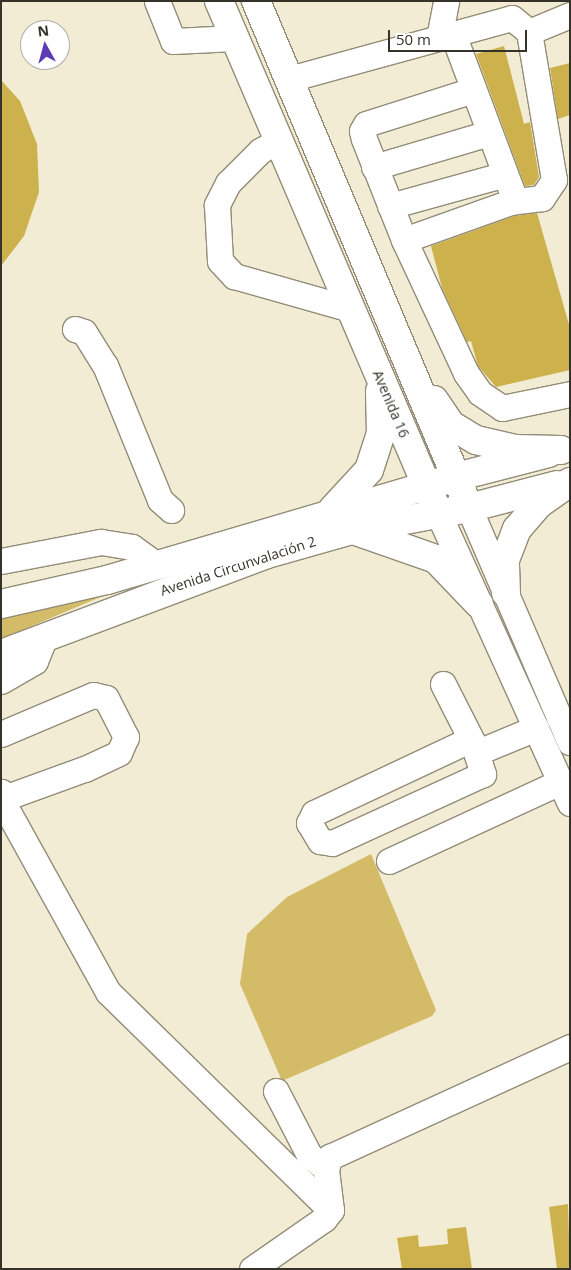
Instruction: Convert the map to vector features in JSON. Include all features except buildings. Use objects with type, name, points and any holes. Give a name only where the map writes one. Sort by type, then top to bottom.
[{"type":"main road","name":"Avenida 16","points":[[219,1],[440,517]]},
{"type":"main road","points":[[256,1],[469,508]]},
{"type":"main road","points":[[409,365],[451,425],[476,440],[515,449],[566,449]]},
{"type":"main road","points":[[328,514],[363,482],[376,452],[382,408],[378,372]]},
{"type":"main road","name":"Avenida Circunvalación 2","points":[[1,604],[157,565],[426,485],[566,449]]},
{"type":"main road","points":[[506,593],[505,560],[517,529],[540,503],[570,482]]},
{"type":"main road","name":"Avenida Circunvalación 2","points":[[1,654],[268,554],[352,530],[440,517],[570,482]]},
{"type":"main road","points":[[352,530],[436,559],[480,604]]},
{"type":"street","points":[[157,1],[173,40],[235,38]]},
{"type":"street","points":[[446,1],[446,36],[473,90],[505,174],[511,202]]},
{"type":"street","points":[[289,79],[515,17],[570,15]]},
{"type":"street","points":[[404,240],[511,202],[542,198],[554,180],[515,17]]},
{"type":"street","points":[[473,90],[366,124],[362,131],[374,167],[404,240],[466,373],[493,405],[512,407],[570,394]]},
{"type":"street","points":[[374,167],[489,133]]},
{"type":"street","points":[[279,140],[260,151],[228,183],[217,205],[220,261],[234,276],[351,309]]},
{"type":"street","points":[[390,206],[505,174]]},
{"type":"street","points":[[75,329],[84,332],[104,365],[160,500],[171,510]]},
{"type":"street","points":[[469,508],[570,742]]},
{"type":"street","name":"Avenida 16","points":[[440,517],[565,793]]},
{"type":"street","points":[[1,561],[101,542],[132,547],[157,565]]},
{"type":"street","points":[[1,681],[35,661],[45,636]]},
{"type":"street","points":[[443,684],[475,747],[483,774],[332,843],[320,841],[310,823],[314,813],[465,742],[475,747],[536,728]]},
{"type":"street","points":[[1,734],[92,695],[106,698],[126,738],[122,749],[112,757],[2,796],[31,860],[108,992],[331,1210]]},
{"type":"street","points":[[389,861],[565,793]]},
{"type":"street","points":[[252,1269],[324,1219],[331,1210],[326,1169],[330,1157],[340,1150],[570,1047]]},
{"type":"street","points":[[276,1091],[309,1155],[326,1169]]},
{"type":"shaded area","points":[[103,596],[1,639],[1,618]]},
{"type":"shaded area","points":[[371,854],[436,1010],[432,1016],[282,1081],[240,984],[247,934],[287,897]]}]
